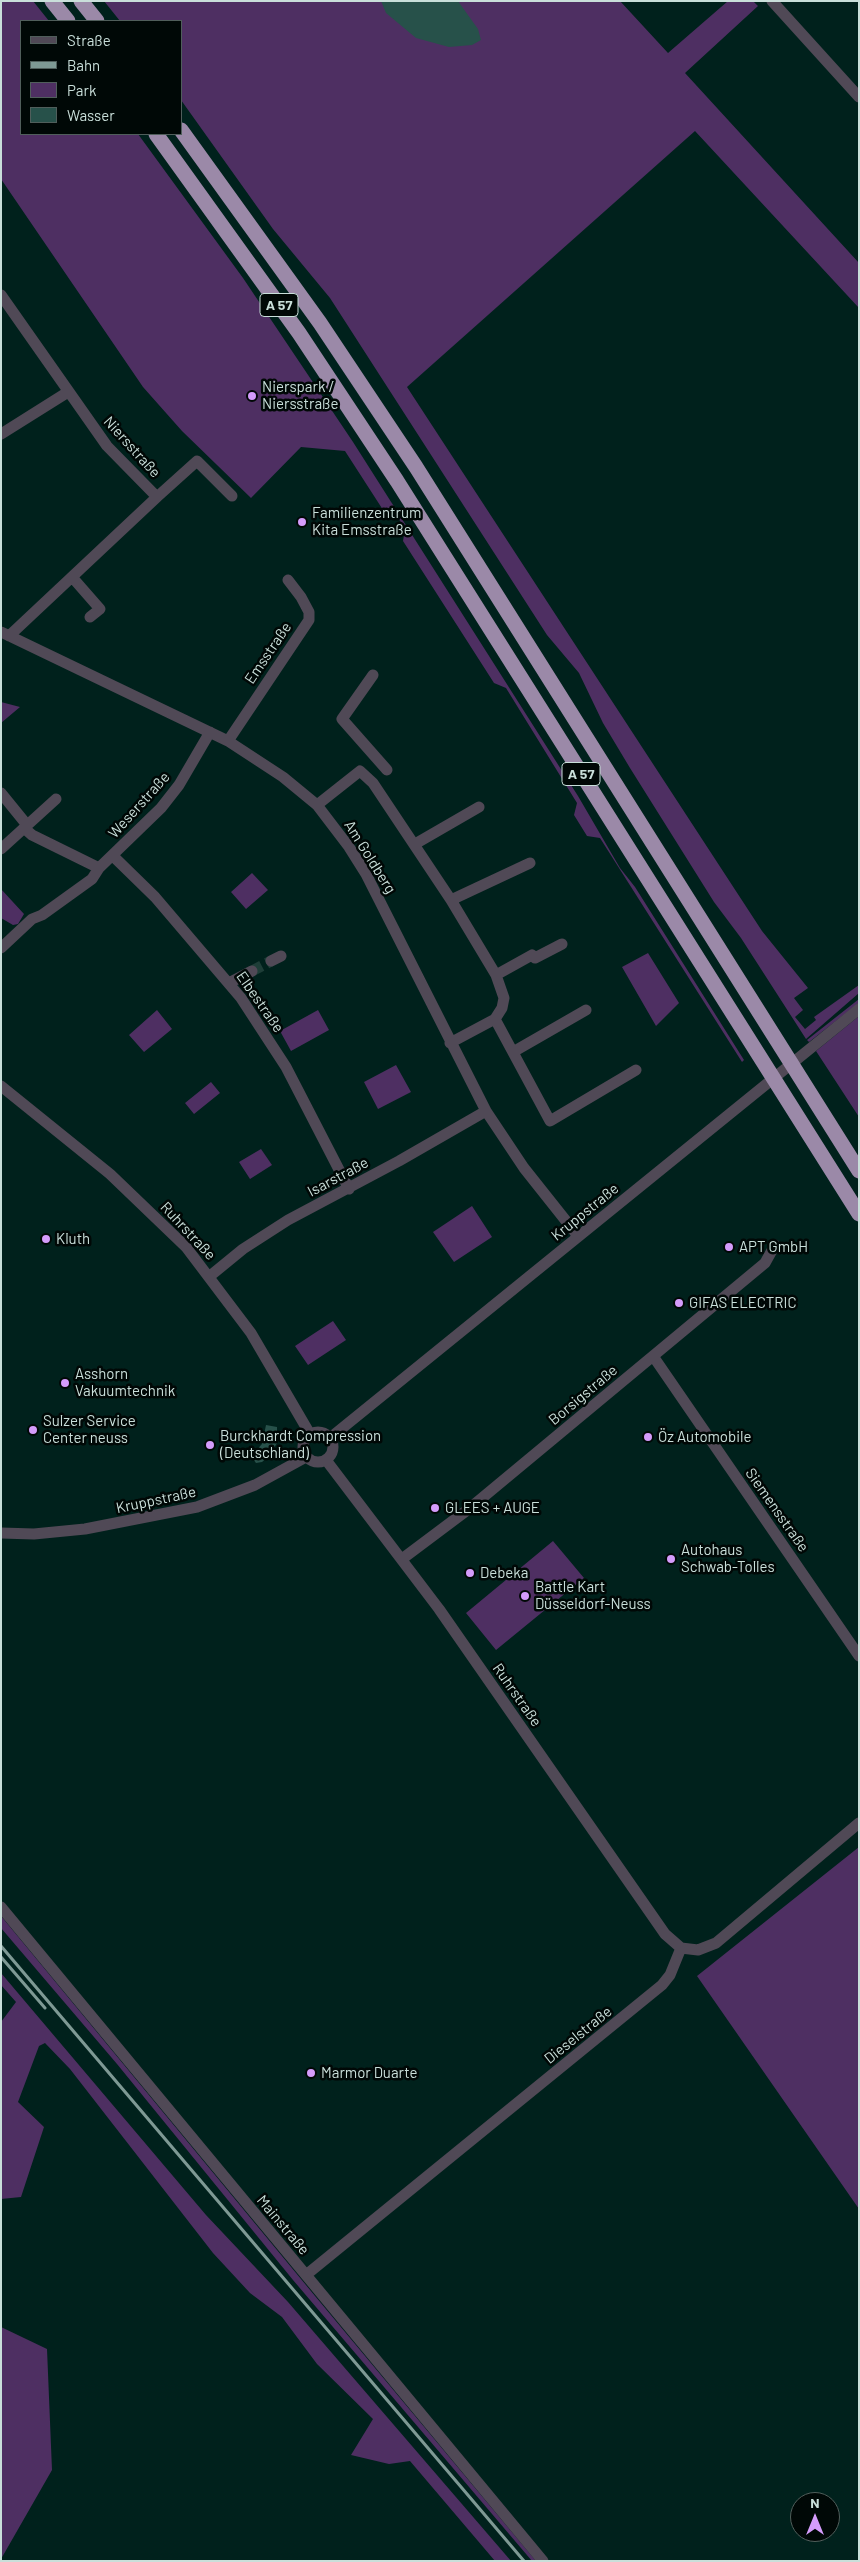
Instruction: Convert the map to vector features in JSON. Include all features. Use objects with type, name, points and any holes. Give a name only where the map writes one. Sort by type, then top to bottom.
[{"type":"highway","points":[[52,1],[67,20]]},
{"type":"highway","points":[[81,1],[96,20]]},
{"type":"highway","name":"A 57","points":[[182,131],[320,323],[416,467],[859,1171]]},
{"type":"highway","name":"A 57","points":[[157,135],[299,333],[397,481],[859,1214]]},
{"type":"street","points":[[772,1],[859,97]]},
{"type":"street","name":"Niersstraße","points":[[1,295],[107,446],[157,497]]},
{"type":"street","points":[[1,434],[68,392]]},
{"type":"street","name":"Niersstraße","points":[[5,634],[72,577],[197,461],[232,496]]},
{"type":"street","points":[[72,577],[100,609],[90,617]]},
{"type":"street","name":"Emsstraße","points":[[228,741],[308,620],[308,612],[301,597],[288,580]]},
{"type":"street","name":"Am Goldberg","points":[[5,634],[228,741],[283,778],[317,805],[349,847],[366,874],[486,1111],[524,1168],[578,1236]]},
{"type":"street","points":[[373,675],[342,719],[388,769],[373,783]]},
{"type":"street","name":"Weserstraße","points":[[1,948],[32,919],[42,915],[92,879],[99,868],[161,808],[179,785],[210,732]]},
{"type":"street","points":[[317,805],[360,771],[373,783],[452,900],[496,975],[504,998],[502,1008],[495,1019],[450,1043]]},
{"type":"street","points":[[1,793],[32,836],[99,868]]},
{"type":"street","points":[[1,849],[56,799]]},
{"type":"street","points":[[415,844],[479,807]]},
{"type":"street","name":"Elbestraße","points":[[112,856],[155,897],[229,983],[286,1067],[349,1189]]},
{"type":"street","points":[[452,900],[530,863]]},
{"type":"street","points":[[496,975],[532,955],[535,958],[562,944]]},
{"type":"street","points":[[229,983],[252,971]]},
{"type":"street","name":"Kruppstraße","points":[[330,1438],[859,1009]]},
{"type":"street","points":[[513,1052],[586,1010]]},
{"type":"street","points":[[495,1019],[550,1120],[636,1070]]},
{"type":"street","name":"Ruhrstraße","points":[[1,1086],[116,1180],[164,1225],[210,1276],[264,1354],[310,1434]]},
{"type":"street","name":"Isarstraße","points":[[210,1276],[242,1249],[288,1220],[349,1189],[486,1111]]},
{"type":"street","name":"Borsigstraße","points":[[402,1559],[470,1508],[765,1263],[775,1245]]},
{"type":"street","name":"Siemensstraße","points":[[652,1356],[859,1656]]},
{"type":"street","points":[[320,1432],[330,1438],[332,1452],[326,1460],[317,1462],[306,1457],[303,1442],[310,1434],[320,1432]]},
{"type":"street","name":"Kruppstraße","points":[[1,1533],[34,1534],[76,1530],[197,1508],[256,1485],[306,1457]]},
{"type":"street","name":"Ruhrstraße","points":[[326,1460],[445,1617],[665,1934],[681,1948]]},
{"type":"street","points":[[681,1948],[698,1950],[716,1943],[859,1824]]},
{"type":"street","name":"Mainstraße","points":[[1,1907],[543,2561]]},
{"type":"street","name":"Dieselstraße","points":[[306,2275],[662,1985],[670,1975],[681,1948]]},
{"type":"green space","points":[[1,1],[33,1],[48,20],[20,20],[20,135],[139,135],[243,278],[353,442],[578,796],[620,868],[635,887],[744,1060],[742,1062],[600,838],[587,836],[574,815],[577,803],[506,688],[494,683],[403,541],[405,529],[397,516],[385,513],[345,451],[301,447],[251,498],[182,431],[143,387],[1,179]]},
{"type":"green space","points":[[104,1],[620,1],[668,53],[728,1],[753,1],[758,6],[685,73],[859,263],[859,308],[695,131],[407,387],[762,931],[808,988],[794,998],[803,1010],[795,1017],[805,1029],[816,1020],[814,1017],[859,985],[859,993],[806,1039],[741,938],[714,902],[630,768],[603,723],[579,673],[547,635],[330,298],[273,229],[182,101],[182,20],[119,20]]},
{"type":"green space","points":[[1,702],[20,707],[1,723]]},
{"type":"green space","points":[[252,873],[268,890],[246,909],[231,892]]},
{"type":"green space","points":[[1,889],[24,914],[18,924],[13,925],[1,918]]},
{"type":"green space","points":[[648,953],[679,1003],[656,1026],[622,967]]},
{"type":"green space","points":[[859,999],[859,1003],[809,1042],[807,1040]]},
{"type":"green space","points":[[157,1010],[172,1029],[144,1052],[129,1035]]},
{"type":"green space","points":[[318,1010],[329,1030],[291,1051],[280,1031]]},
{"type":"green space","points":[[859,1016],[859,1117],[816,1051]]},
{"type":"green space","points":[[396,1065],[411,1092],[378,1109],[364,1082]]},
{"type":"green space","points":[[211,1082],[220,1093],[194,1114],[185,1103]]},
{"type":"green space","points":[[261,1149],[272,1165],[250,1179],[239,1162]]},
{"type":"green space","points":[[472,1206],[492,1237],[454,1262],[433,1232]]},
{"type":"green space","points":[[333,1321],[346,1340],[308,1365],[295,1346]]},
{"type":"green space","name":"Battle Kart Düsseldorf-Neuss","points":[[553,1541],[584,1578],[496,1650],[466,1613]]},
{"type":"green space","points":[[859,1847],[859,2209],[697,1976]]},
{"type":"green space","points":[[1,1916],[536,2561],[532,2561],[293,2280],[117,2064],[1,1928]]},
{"type":"green space","points":[[1,1973],[206,2215],[288,2302],[511,2561],[495,2561],[410,2461],[389,2464],[351,2455],[373,2419],[317,2364],[282,2317],[250,2293],[213,2253],[70,2069],[45,2043],[39,2046],[18,2102],[44,2127],[21,2197],[1,2199],[1,2022],[16,2002],[1,1985]]},
{"type":"green space","points":[[1,2327],[47,2349],[52,2470],[1,2559]]},
{"type":"water","points":[[381,1],[458,1],[478,29],[481,40],[472,45],[449,47],[416,38],[386,13]]},
{"type":"water","points":[[266,1425],[277,1427],[277,1443],[269,1456],[262,1462],[256,1463],[251,1456],[262,1444]]},
{"type":"tunnel","points":[[252,971],[271,961]]},
{"type":"railway","points":[[1,1946],[524,2561]]},
{"type":"railway","points":[[1,1957],[45,2008]]},
{"type":"place","name":"Nierspark / Niersstraße","points":[[252,396]]},
{"type":"place","name":"Familienzentrum Kita Emsstraße","points":[[302,522]]},
{"type":"place","name":"Kluth","points":[[46,1239]]},
{"type":"place","name":"APT GmbH","points":[[729,1247]]},
{"type":"place","name":"GIFAS ELECTRIC","points":[[679,1303]]},
{"type":"place","name":"Asshorn Vakuumtechnik","points":[[65,1383]]},
{"type":"place","name":"Sulzer Service Center neuss","points":[[33,1430]]},
{"type":"place","name":"Öz Automobile","points":[[648,1437]]},
{"type":"place","name":"Burckhardt Compression (Deutschland)","points":[[210,1445]]},
{"type":"place","name":"GLEES + AUGE","points":[[435,1508]]},
{"type":"place","name":"Autohaus Schwab-Tolles","points":[[671,1559]]},
{"type":"place","name":"Debeka","points":[[470,1573]]},
{"type":"place","name":"Battle Kart Düsseldorf-Neuss","points":[[525,1596]]},
{"type":"place","name":"Marmor Duarte","points":[[311,2073]]}]
